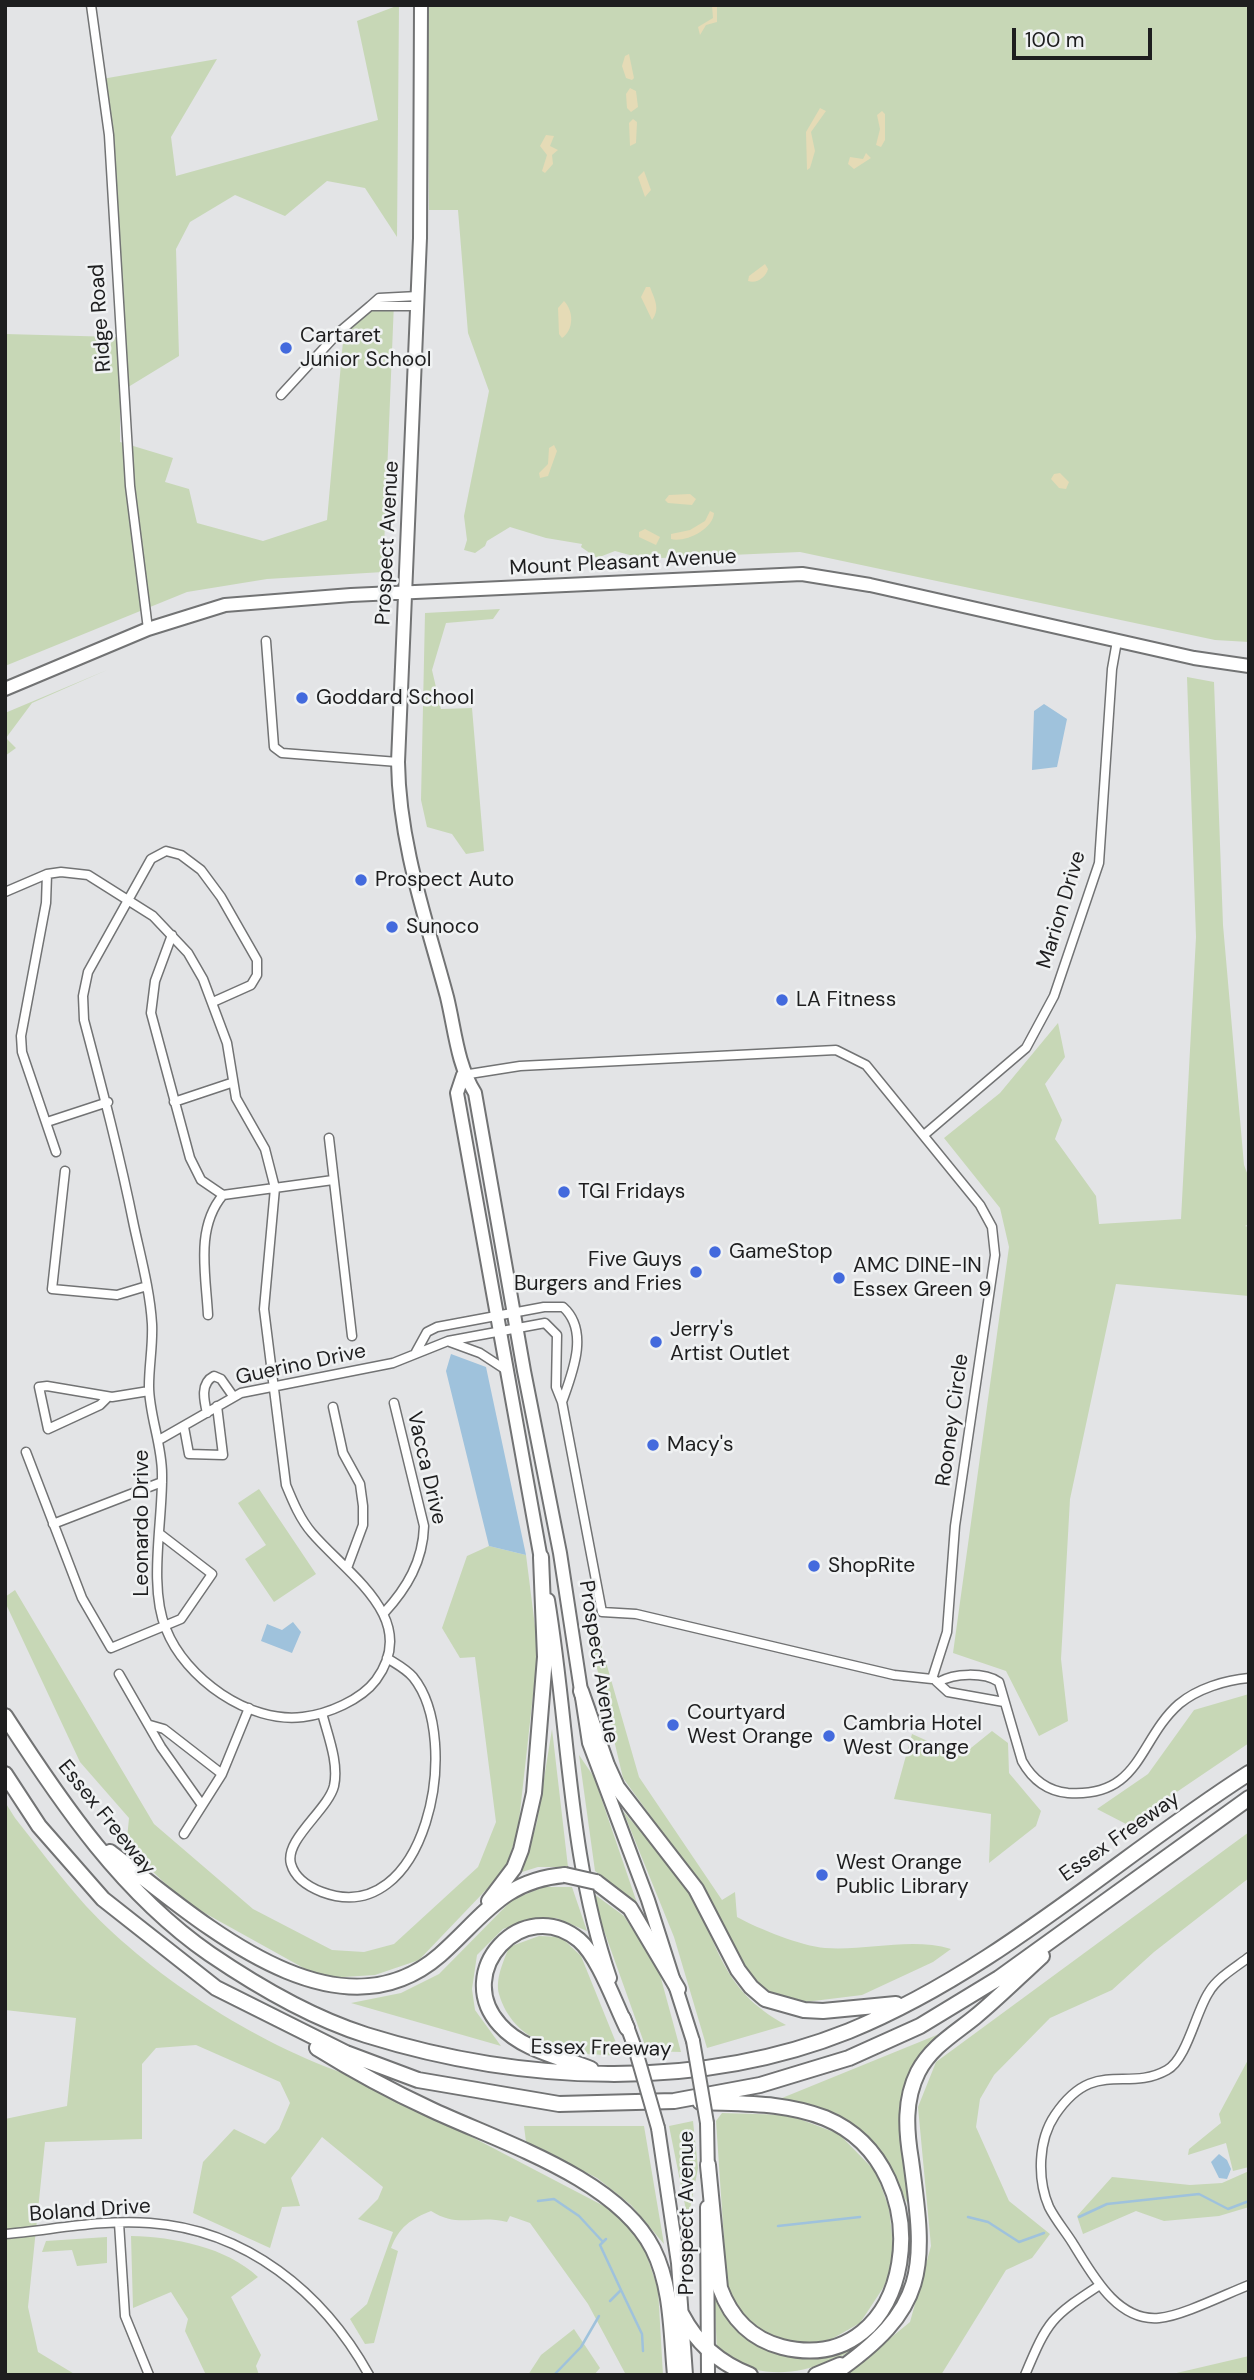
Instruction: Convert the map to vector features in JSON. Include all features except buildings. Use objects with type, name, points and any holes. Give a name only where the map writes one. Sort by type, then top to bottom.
[{"type":"highway","points":[[462,1933],[513,1868],[528,1830],[534,1793],[545,1657],[541,1557]]},
{"type":"highway","points":[[581,1691],[617,1787],[696,1889],[738,1970],[751,1987],[765,1999],[804,2010],[823,2011],[909,2003]]},
{"type":"highway","name":"Essex Freeway","points":[[5,1716],[63,1805],[91,1838],[155,1908],[209,1953],[324,2018],[364,2035],[443,2055],[520,2069],[606,2074],[686,2071],[803,2047],[849,2031],[909,2003],[1001,1947],[1249,1773]]},
{"type":"highway","name":"Essex Freeway","points":[[5,1774],[39,1826],[103,1899],[216,1988],[269,2017],[346,2053],[418,2080],[559,2104],[674,2101],[760,2085],[849,2058],[920,2026],[999,1978],[1249,1798]]},
{"type":"highway","points":[[91,1838],[213,1930],[285,1971],[315,1982],[353,1988],[388,1983],[423,1967],[519,1885],[544,1876],[565,1875],[596,1882],[630,1908],[678,1989]]},
{"type":"highway","points":[[832,2375],[855,2359],[893,2324],[914,2284],[920,2252],[920,2232],[907,2121],[912,2088],[919,2071],[942,2042],[974,2018],[1099,1905]]},
{"type":"highway","points":[[606,2074],[532,2047],[500,2025],[485,1996],[486,1965],[496,1947],[516,1932],[540,1926],[561,1929],[581,1942],[590,1954],[627,2028]]},
{"type":"highway","points":[[269,2017],[356,2073],[566,2172],[615,2202],[643,2232],[659,2262],[668,2299],[675,2375]]},
{"type":"highway","points":[[674,2101],[769,2103],[827,2119],[861,2141],[886,2175],[902,2221],[900,2268],[883,2308],[872,2323],[844,2342],[802,2351],[771,2344],[744,2327],[726,2303],[720,2288],[708,2165]]},
{"type":"highway","points":[[682,2315],[695,2338],[708,2351],[735,2372],[750,2375]]},
{"type":"highway","points":[[816,2375],[855,2359]]},
{"type":"main road","name":"Prospect Avenue","points":[[421,5],[418,301],[398,762],[400,810],[427,933],[452,1017],[463,1074],[475,1093],[561,1553],[589,1743],[678,1989],[693,2041],[706,2123],[708,2165],[708,2375]]},
{"type":"main road","name":"Mount Pleasant Avenue","points":[[5,689],[148,629],[225,604],[802,574],[870,584],[1194,658],[1249,666]]},
{"type":"main road","name":"Prospect Avenue","points":[[463,1074],[457,1093],[555,1643],[586,1897],[658,2128],[672,2213],[686,2375]]},
{"type":"street","name":"Ridge Road","points":[[91,5],[109,135],[117,304],[130,486],[148,629]]},
{"type":"street","points":[[281,395],[338,333],[370,306],[418,301]]},
{"type":"street","points":[[266,641],[275,747],[282,753],[398,762]]},
{"type":"street","name":"Marion Drive","points":[[924,1135],[1026,1048],[1054,996],[1099,863],[1112,669],[1117,641]]},
{"type":"street","name":"Leonardo Drive","points":[[213,1002],[251,985],[257,975],[257,960],[221,897],[201,870],[181,855],[166,851],[151,859],[127,898],[88,972],[83,996],[84,1020],[108,1102],[147,1286],[152,1323],[149,1391],[159,1440],[162,1482],[159,1599],[165,1626],[189,1664],[205,1680],[249,1708],[286,1718],[321,1713],[360,1695],[372,1685],[387,1658],[389,1625],[384,1613]]},
{"type":"street","points":[[5,892],[47,874],[61,872],[88,875],[153,916],[188,953],[213,1002],[227,1043],[231,1083],[236,1098],[265,1149],[275,1188],[264,1309],[286,1485],[296,1510],[312,1533],[347,1568],[384,1613]]},
{"type":"street","points":[[47,874],[46,903],[21,1036],[22,1052],[56,1152]]},
{"type":"street","points":[[172,934],[155,981],[151,1013],[195,1171],[210,1188],[223,1195],[333,1180]]},
{"type":"street","name":"Rooney Circle","points":[[463,1074],[520,1066],[836,1050],[866,1065],[924,1135],[987,1216],[994,1239],[995,1255],[955,1526],[947,1632],[935,1680]]},
{"type":"street","points":[[174,1102],[231,1083]]},
{"type":"street","points":[[47,1122],[108,1102]]},
{"type":"street","points":[[329,1138],[352,1336]]},
{"type":"street","points":[[65,1171],[52,1289],[117,1295],[147,1286]]},
{"type":"street","points":[[208,1315],[204,1236],[214,1206],[223,1195]]},
{"type":"street","points":[[416,1352],[427,1332],[437,1326],[554,1306],[563,1307],[569,1314],[577,1358],[562,1402]]},
{"type":"street","points":[[498,1330],[539,1323],[554,1329],[558,1343],[556,1387],[562,1402],[602,1612],[636,1614],[894,1675],[935,1680],[949,1676],[992,1677],[999,1682],[1022,1761],[1037,1782],[1057,1792],[1088,1793],[1124,1777],[1140,1761],[1180,1703],[1221,1682],[1249,1678]]},
{"type":"street","name":"Guerino Drive","points":[[159,1440],[233,1396],[274,1385],[374,1367],[447,1341],[498,1330]]},
{"type":"street","points":[[447,1341],[480,1353],[506,1370]]},
{"type":"street","points":[[207,1413],[204,1387],[209,1379],[214,1376],[221,1379],[233,1396]]},
{"type":"street","points":[[108,1397],[100,1405],[48,1429],[39,1387],[47,1386],[108,1397],[149,1391]]},
{"type":"street","name":"Vacca Drive","points":[[384,1613],[405,1591],[424,1541],[424,1526],[394,1403]]},
{"type":"street","points":[[184,1427],[188,1454],[223,1455],[225,1453],[217,1405]]},
{"type":"street","points":[[333,1406],[343,1453],[360,1485],[363,1506],[363,1525],[347,1568]]},
{"type":"street","points":[[26,1452],[82,1598],[111,1648],[181,1619],[212,1574],[160,1534]]},
{"type":"street","points":[[52,1524],[162,1482]]},
{"type":"street","points":[[321,1713],[333,1754],[334,1785],[329,1798],[292,1850],[290,1863],[299,1878],[314,1889],[351,1899],[385,1884],[409,1858],[426,1824],[434,1790],[435,1754],[427,1704],[405,1668],[387,1658]]},
{"type":"street","points":[[119,1674],[202,1805]]},
{"type":"street","points":[[935,1680],[948,1692],[1004,1702]]},
{"type":"street","points":[[184,1834],[222,1774],[249,1708]]},
{"type":"street","points":[[150,1725],[164,1728],[222,1774]]},
{"type":"street","points":[[1249,1957],[1209,1990],[1186,2043],[1170,2069],[1154,2075],[1098,2079],[1073,2095],[1064,2105],[1055,2116],[1041,2145],[1043,2180],[1049,2206],[1100,2285],[1116,2302],[1136,2314],[1159,2319],[1249,2285]]},
{"type":"street","name":"Boland Drive","points":[[5,2234],[147,2222],[203,2231],[236,2245],[283,2273],[326,2311],[346,2335],[369,2375]]},
{"type":"street","points":[[119,2223],[125,2316],[149,2375]]},
{"type":"street","points":[[1025,2375],[1045,2328],[1060,2311],[1100,2285]]},
{"type":"green space","points":[[399,5],[397,237],[365,188],[327,181],[285,216],[235,195],[190,222],[176,249],[179,356],[120,392],[120,442],[173,458],[165,482],[189,489],[197,523],[263,541],[327,520],[344,330],[370,305],[394,302],[383,572],[267,579],[187,592],[5,666],[5,334],[117,337],[102,79],[217,59],[171,137],[176,176],[378,120],[357,21]]},
{"type":"green space","points":[[427,5],[1249,5],[1249,642],[1215,640],[800,552],[661,558],[655,562],[615,551],[597,558],[581,547],[582,544],[546,538],[510,527],[487,541],[485,546],[475,553],[464,550],[467,540],[464,516],[489,391],[468,333],[458,210],[429,210]]},
{"type":"green space","points":[[500,609],[493,619],[446,623],[432,670],[441,709],[472,708],[484,851],[466,854],[452,834],[427,827],[421,800],[425,613]]},
{"type":"green space","points":[[107,670],[32,703],[6,738],[16,748],[5,756],[5,713]]},
{"type":"green space","points":[[1187,677],[1214,682],[1223,925],[1244,1165],[1249,1178],[1249,1224],[1245,1226],[1249,1227],[1249,1296],[1116,1284],[1070,1499],[1061,1659],[1068,1721],[1039,1736],[1006,1671],[953,1653],[1009,1247],[1000,1208],[944,1138],[1000,1093],[1058,1023],[1065,1057],[1045,1084],[1062,1120],[1055,1139],[1096,1196],[1099,1224],[1181,1219],[1196,937]]},
{"type":"green space","points":[[259,1489],[316,1574],[274,1602],[245,1559],[266,1545],[238,1503]]},
{"type":"green space","points":[[489,1546],[526,1555],[538,1650],[518,1830],[505,1870],[419,1960],[375,1975],[328,1978],[309,1971],[183,1901],[140,1859],[96,1807],[127,1839],[129,1818],[80,1762],[5,1602],[5,1597],[15,1590],[154,1824],[253,1909],[332,1950],[364,1952],[394,1944],[478,1867],[496,1822],[475,1657],[460,1658],[442,1628],[467,1556]]},
{"type":"green space","points":[[595,1624],[639,1777],[722,1900],[735,1892],[737,1917],[780,1936],[815,1947],[920,1944],[951,1949],[933,1962],[862,1995],[789,2004],[751,1980],[694,1876],[623,1778],[587,1626]]},
{"type":"green space","points":[[1249,1694],[1249,1743],[1128,1825],[1097,1809],[1148,1774],[1194,1710]]},
{"type":"green space","points":[[552,1729],[568,1867],[538,1867],[522,1872],[537,1822]]},
{"type":"green space","points":[[992,1731],[1008,1743],[1009,1773],[1041,1811],[1036,1826],[989,1863],[991,1814],[894,1799],[912,1734],[961,1756]]},
{"type":"green space","points":[[579,1755],[594,1777],[637,1903],[595,1871]]},
{"type":"green space","points":[[5,1802],[86,1906],[113,1933],[144,1960],[213,2009],[288,2050],[361,2079],[623,2216],[645,2250],[658,2289],[663,2375],[626,2375],[588,2304],[530,2223],[510,2216],[507,2222],[486,2219],[459,2220],[431,2211],[406,2225],[391,2248],[398,2251],[374,2343],[365,2344],[350,2319],[367,2304],[393,2232],[358,2219],[378,2199],[383,2187],[322,2137],[291,2178],[300,2206],[282,2207],[270,2248],[193,2213],[203,2162],[234,2129],[265,2144],[279,2129],[290,2103],[280,2082],[196,2045],[156,2048],[142,2064],[142,2139],[45,2142],[28,2307],[38,2352],[76,2375],[5,2375],[5,2119],[67,2106],[76,2018],[5,2010]]},
{"type":"green space","points":[[623,1811],[679,1875],[734,1980],[764,2011],[786,2025],[707,2048],[674,1937]]},
{"type":"green space","points":[[1249,1832],[1249,1878],[1154,1952],[1112,1990],[1050,2018],[994,2075],[980,2099],[976,2127],[1009,2201],[1050,2234],[1032,2258],[1006,2270],[941,2375],[845,2375],[910,2322],[931,2246],[918,2107],[936,2062]]},
{"type":"green space","points":[[543,1887],[572,1887],[587,1931],[556,1918],[529,1920],[503,1929],[477,1955],[472,1989],[475,2010],[501,2046],[351,2003],[401,1993],[439,1974],[512,1900]]},
{"type":"green space","points":[[594,1894],[624,1916],[659,1971],[681,2052],[647,2051],[597,1911]]},
{"type":"green space","points":[[539,1936],[561,1937],[581,1956],[621,2055],[584,2054],[548,2045],[518,2026],[507,2012],[499,1994],[498,1982],[509,1947]]},
{"type":"green space","points":[[949,2030],[904,2092],[900,2128],[910,2208],[880,2152],[843,2118],[782,2098]]},
{"type":"green space","points":[[1249,2058],[1249,2167],[1233,2171],[1226,2143],[1188,2155],[1189,2149],[1221,2123],[1219,2114]]},
{"type":"green space","points":[[722,2113],[789,2115],[839,2134],[876,2172],[889,2208],[895,2262],[883,2288],[860,2323],[830,2340],[794,2345],[755,2332],[728,2299],[716,2121]]},
{"type":"green space","points":[[693,2121],[698,2168],[688,2220],[669,2126]]},
{"type":"green space","points":[[524,2126],[644,2126],[664,2244],[631,2205],[597,2178],[526,2142]]},
{"type":"green space","points":[[1249,2171],[1249,2207],[1219,2216],[1164,2221],[1136,2211],[1083,2234],[1077,2216],[1112,2177],[1190,2185],[1222,2183]]},
{"type":"green space","points":[[131,2236],[182,2242],[215,2251],[231,2258],[258,2277],[231,2297],[261,2355],[256,2366],[259,2375],[206,2375],[185,2331],[188,2319],[171,2292],[133,2308]]},
{"type":"green space","points":[[107,2237],[107,2263],[77,2266],[72,2250],[42,2252],[46,2241]]},
{"type":"green space","points":[[714,2288],[734,2326],[770,2352],[816,2357],[873,2339],[845,2355],[800,2370],[769,2372],[753,2369],[717,2352]]},
{"type":"green space","points":[[574,2329],[600,2368],[594,2375],[528,2375],[541,2355]]},
{"type":"green space","points":[[1249,2356],[1249,2375],[1168,2375]]},
{"type":"sand","points":[[717,5],[717,22],[706,25],[700,35],[698,27],[713,18],[712,6]]},
{"type":"sand","points":[[629,54],[634,78],[632,80],[626,78],[622,66],[625,56]]},
{"type":"sand","points":[[630,88],[636,91],[638,107],[631,112],[627,108],[626,94]]},
{"type":"sand","points":[[820,108],[826,111],[811,132],[815,151],[807,170],[806,132]]},
{"type":"sand","points":[[882,111],[885,114],[885,140],[881,147],[876,145],[880,129],[877,115]]},
{"type":"sand","points":[[633,119],[637,122],[636,143],[630,146],[629,123]]},
{"type":"sand","points":[[546,135],[554,136],[550,146],[558,150],[552,155],[553,164],[545,173],[542,171],[547,155],[540,146]]},
{"type":"sand","points":[[866,153],[871,158],[854,169],[848,164],[850,157],[863,159]]},
{"type":"sand","points":[[644,171],[651,190],[645,197],[638,177]]},
{"type":"sand","points":[[765,264],[768,269],[763,277],[755,282],[748,281],[749,276]]},
{"type":"sand","points":[[646,287],[650,287],[656,304],[652,320],[641,297]]},
{"type":"sand","points":[[564,301],[570,310],[571,325],[562,338],[559,334],[558,308]]},
{"type":"sand","points":[[554,445],[557,451],[548,476],[540,478],[539,473],[548,464],[549,448]]},
{"type":"sand","points":[[1060,473],[1069,482],[1066,489],[1059,488],[1051,479],[1054,474]]},
{"type":"sand","points":[[690,494],[696,499],[692,505],[668,503],[665,500],[669,495]]},
{"type":"sand","points":[[710,511],[714,513],[712,519],[703,530],[683,539],[671,539],[671,534],[690,530],[705,521]]},
{"type":"sand","points":[[645,529],[660,537],[656,545],[639,537],[639,532]]},
{"type":"water","points":[[1044,704],[1067,719],[1057,767],[1032,770],[1034,711]]},
{"type":"water","points":[[451,1354],[486,1367],[526,1555],[489,1546],[446,1371]]},
{"type":"water","points":[[293,1622],[301,1632],[292,1653],[261,1641],[267,1624],[282,1630]]},
{"type":"water","points":[[1219,2154],[1227,2160],[1231,2169],[1227,2179],[1219,2178],[1211,2162]]},
{"type":"waterway","points":[[1079,2217],[1107,2204],[1199,2194],[1228,2209],[1249,2201]]},
{"type":"waterway","points":[[538,2201],[554,2199],[579,2216],[603,2242]]},
{"type":"waterway","points":[[778,2226],[860,2217]]},
{"type":"waterway","points":[[968,2217],[988,2222],[1019,2242],[1044,2233]]},
{"type":"waterway","points":[[606,2239],[600,2245],[621,2290],[610,2301]]},
{"type":"waterway","points":[[621,2290],[642,2334],[643,2351]]},
{"type":"waterway","points":[[554,2375],[581,2347],[599,2316]]},
{"type":"place","name":"Cartaret Junior School","points":[[286,348]]},
{"type":"place","name":"Goddard School","points":[[302,698]]},
{"type":"place","name":"Prospect Auto","points":[[361,880]]},
{"type":"place","name":"Sunoco","points":[[392,927]]},
{"type":"place","name":"LA Fitness","points":[[782,1000]]},
{"type":"place","name":"TGI Fridays","points":[[564,1192]]},
{"type":"place","name":"GameStop","points":[[715,1252]]},
{"type":"place","name":"Five Guys Burgers and Fries","points":[[696,1272]]},
{"type":"place","name":"AMC DINE-IN Essex Green 9","points":[[839,1278]]},
{"type":"place","name":"Jerry's Artist Outlet","points":[[656,1342]]},
{"type":"place","name":"Macy's","points":[[653,1445]]},
{"type":"place","name":"ShopRite","points":[[814,1566]]},
{"type":"place","name":"Courtyard West Orange","points":[[673,1725]]},
{"type":"place","name":"Cambria Hotel West Orange","points":[[829,1736]]},
{"type":"place","name":"West Orange Public Library","points":[[822,1875]]}]
